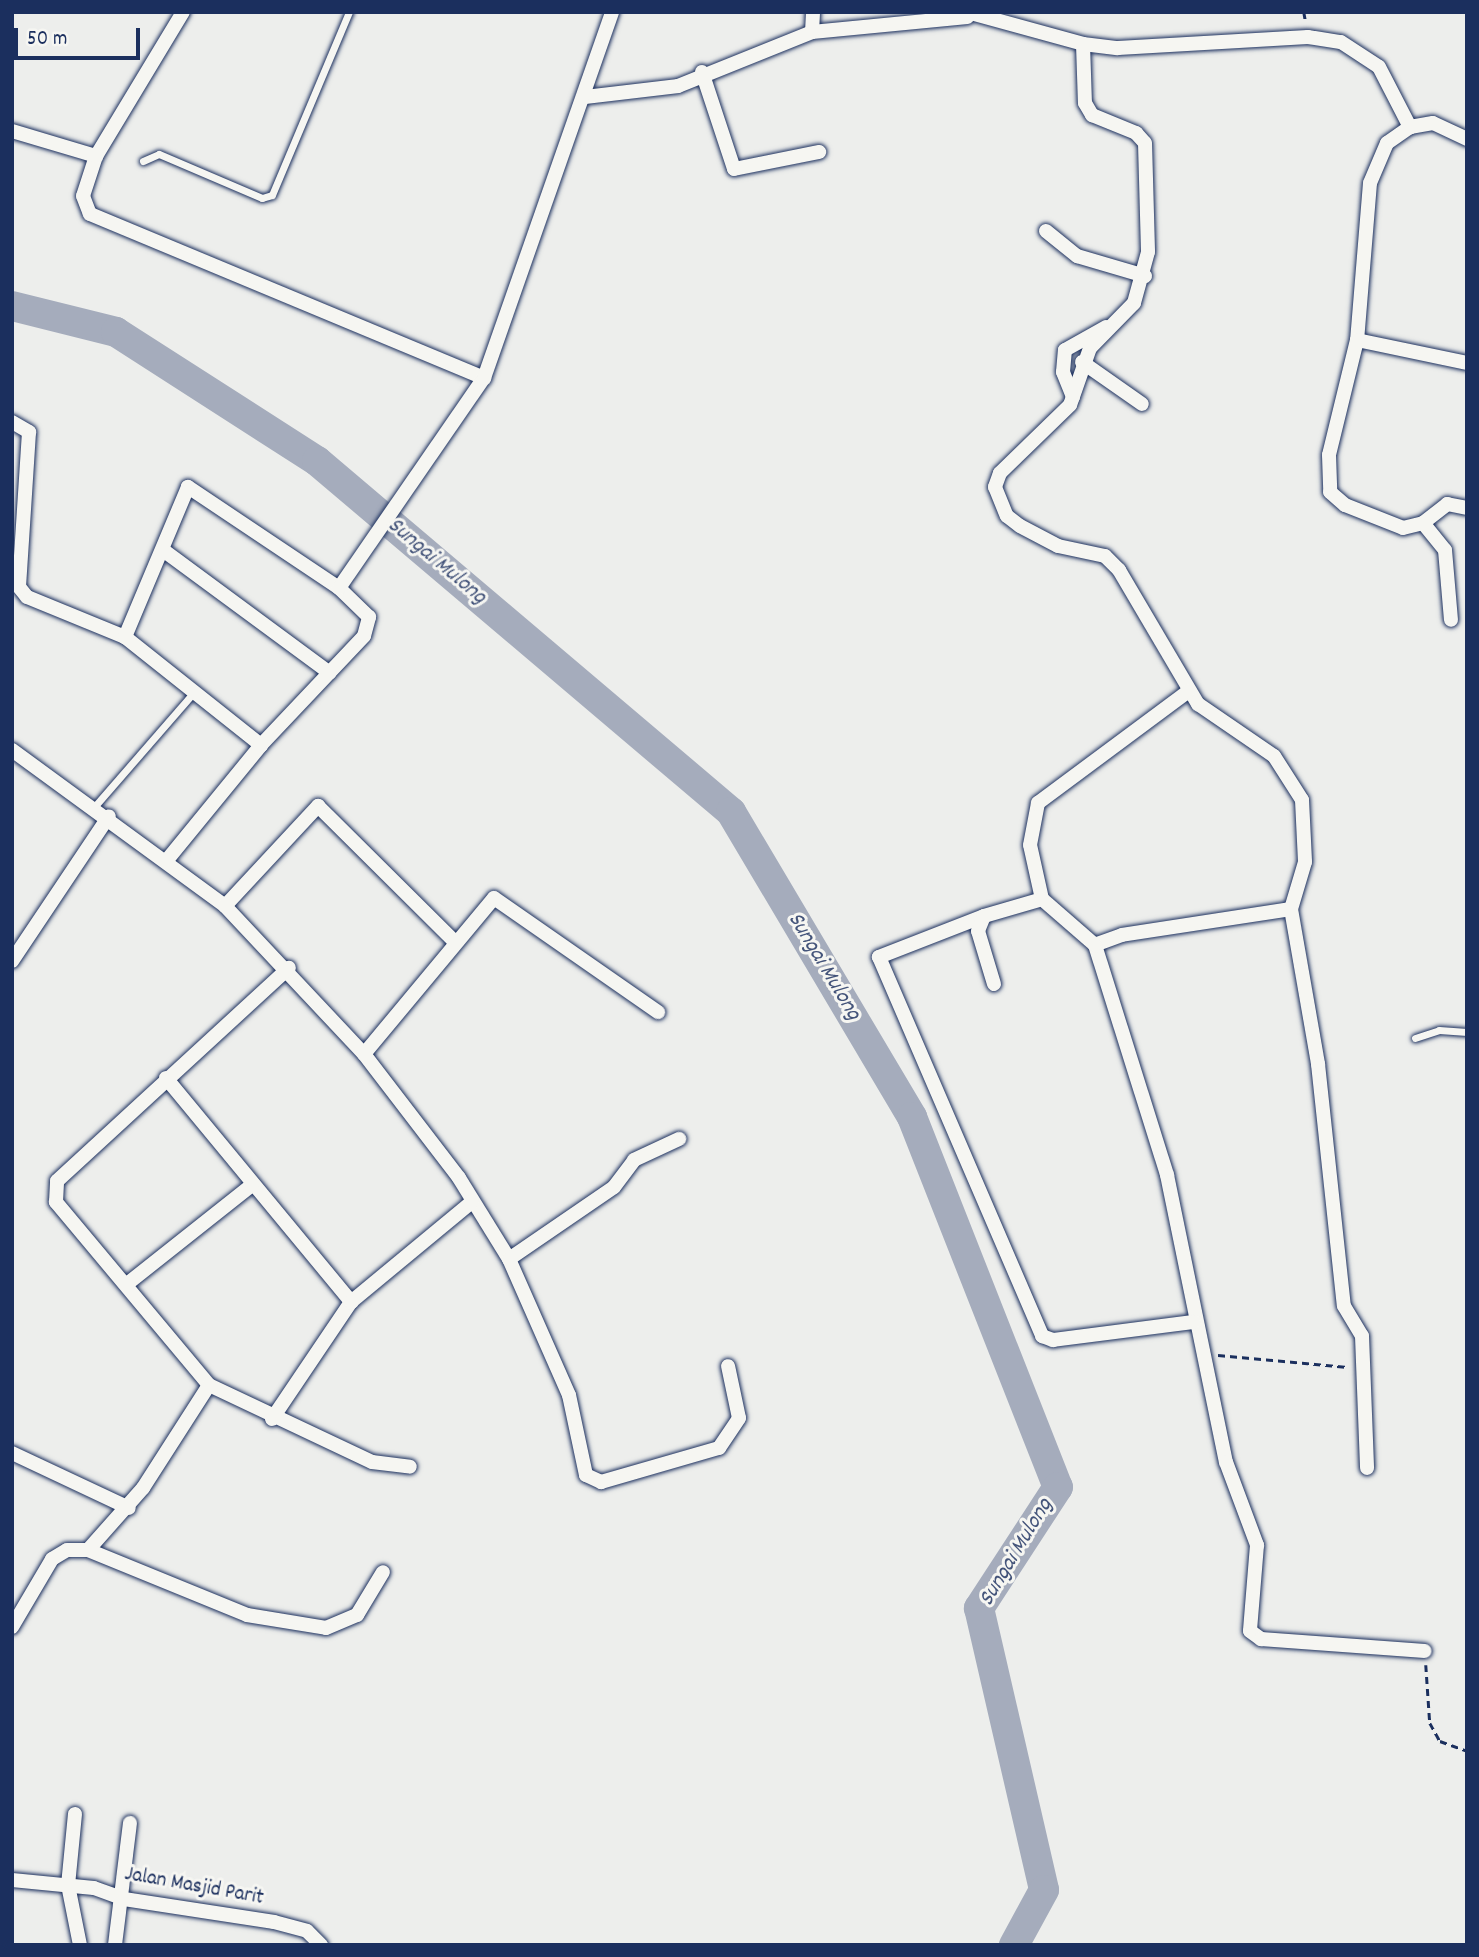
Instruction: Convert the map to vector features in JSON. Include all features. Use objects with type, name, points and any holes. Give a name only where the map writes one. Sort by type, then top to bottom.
[{"type":"street","points":[[183,12],[96,156],[83,196],[89,214],[484,379]]},
{"type":"street","points":[[339,588],[391,506],[484,379],[612,12]]},
{"type":"street","points":[[812,32],[813,12]]},
{"type":"street","points":[[584,97],[678,86],[702,72],[812,32],[967,15],[1083,44],[1118,48],[1308,37],[1340,42],[1379,67],[1410,127]]},
{"type":"street","points":[[1083,44],[1092,115],[1145,143],[1150,193],[1145,276],[1134,303],[1082,362],[1073,397],[1000,473],[999,500],[1007,516],[1039,538],[1105,556],[1119,570],[1189,691],[1217,722],[1274,756],[1291,775],[1307,828],[1303,880],[1291,909],[1318,1064],[1344,1306],[1362,1336],[1360,1367],[1367,1468]]},
{"type":"street","points":[[702,72],[734,169],[819,152]]},
{"type":"street","points":[[1467,139],[1433,123],[1410,127],[1387,143],[1370,183],[1357,340],[1329,455],[1331,492],[1389,525],[1423,523],[1447,504],[1467,508]]},
{"type":"street","points":[[12,131],[96,156]]},
{"type":"street","points":[[1046,231],[1077,256],[1145,276]]},
{"type":"street","points":[[1073,397],[1063,372],[1065,351],[1112,325]]},
{"type":"street","points":[[1357,340],[1467,363]]},
{"type":"street","points":[[1082,362],[1142,404]]},
{"type":"street","points":[[12,422],[29,432],[17,547],[19,587],[27,597],[125,637],[261,745]]},
{"type":"street","points":[[125,637],[188,487],[339,588],[364,608],[369,629],[261,745],[167,860]]},
{"type":"street","points":[[1423,523],[1445,550],[1451,620]]},
{"type":"street","points":[[163,550],[330,673]]},
{"type":"street","points":[[1189,691],[1038,803],[1030,845],[1042,898],[1095,945],[1167,1175],[1201,1356],[1226,1462],[1257,1545],[1250,1631],[1261,1639],[1425,1651]]},
{"type":"street","points":[[12,750],[96,806],[225,906],[289,968],[364,1054],[472,1202],[509,1259],[569,1395],[586,1475],[594,1481],[719,1448],[739,1418],[728,1366]]},
{"type":"street","points":[[225,906],[318,806],[454,941]]},
{"type":"street","points":[[12,961],[109,817]]},
{"type":"street","points":[[364,1054],[454,941],[494,898],[658,1012]]},
{"type":"street","points":[[1042,898],[984,916],[879,957],[1042,1336],[1054,1340],[1195,1322]]},
{"type":"street","points":[[1095,945],[1122,935],[1291,909]]},
{"type":"street","points":[[984,916],[978,931],[994,985]]},
{"type":"street","points":[[289,968],[166,1078],[57,1181],[56,1202],[209,1385],[272,1419],[372,1462],[410,1467]]},
{"type":"street","points":[[166,1078],[251,1185],[351,1302]]},
{"type":"street","points":[[509,1259],[614,1187],[635,1160],[679,1139]]},
{"type":"street","points":[[127,1284],[251,1185]]},
{"type":"street","points":[[272,1419],[351,1302],[472,1202]]},
{"type":"street","points":[[12,1627],[52,1559],[88,1550],[128,1508],[209,1385]]},
{"type":"street","points":[[12,1453],[128,1508]]},
{"type":"street","points":[[88,1550],[247,1615],[327,1628],[357,1615],[383,1572]]},
{"type":"street","points":[[75,1814],[68,1885],[80,1945]]},
{"type":"street","points":[[115,1945],[124,1899],[130,1823]]},
{"type":"street","name":"Jalan Masjid Parit","points":[[12,1880],[68,1885],[124,1899],[274,1922],[307,1931],[321,1945]]},
{"type":"lane","points":[[143,161],[159,154],[262,198],[272,195],[349,12]]},
{"type":"lane","points":[[96,806],[194,692]]},
{"type":"lane","points":[[1415,1038],[1439,1030],[1467,1032]]},
{"type":"path","points":[[1201,1356],[1360,1367]]},
{"type":"path","points":[[1425,1651],[1430,1723],[1440,1741],[1467,1751]]},
{"type":"waterway","name":"Sungai Mulong","points":[[12,306],[116,332],[317,461],[731,812],[912,1117],[1058,1487],[979,1608],[1044,1890],[1014,1945]]}]
